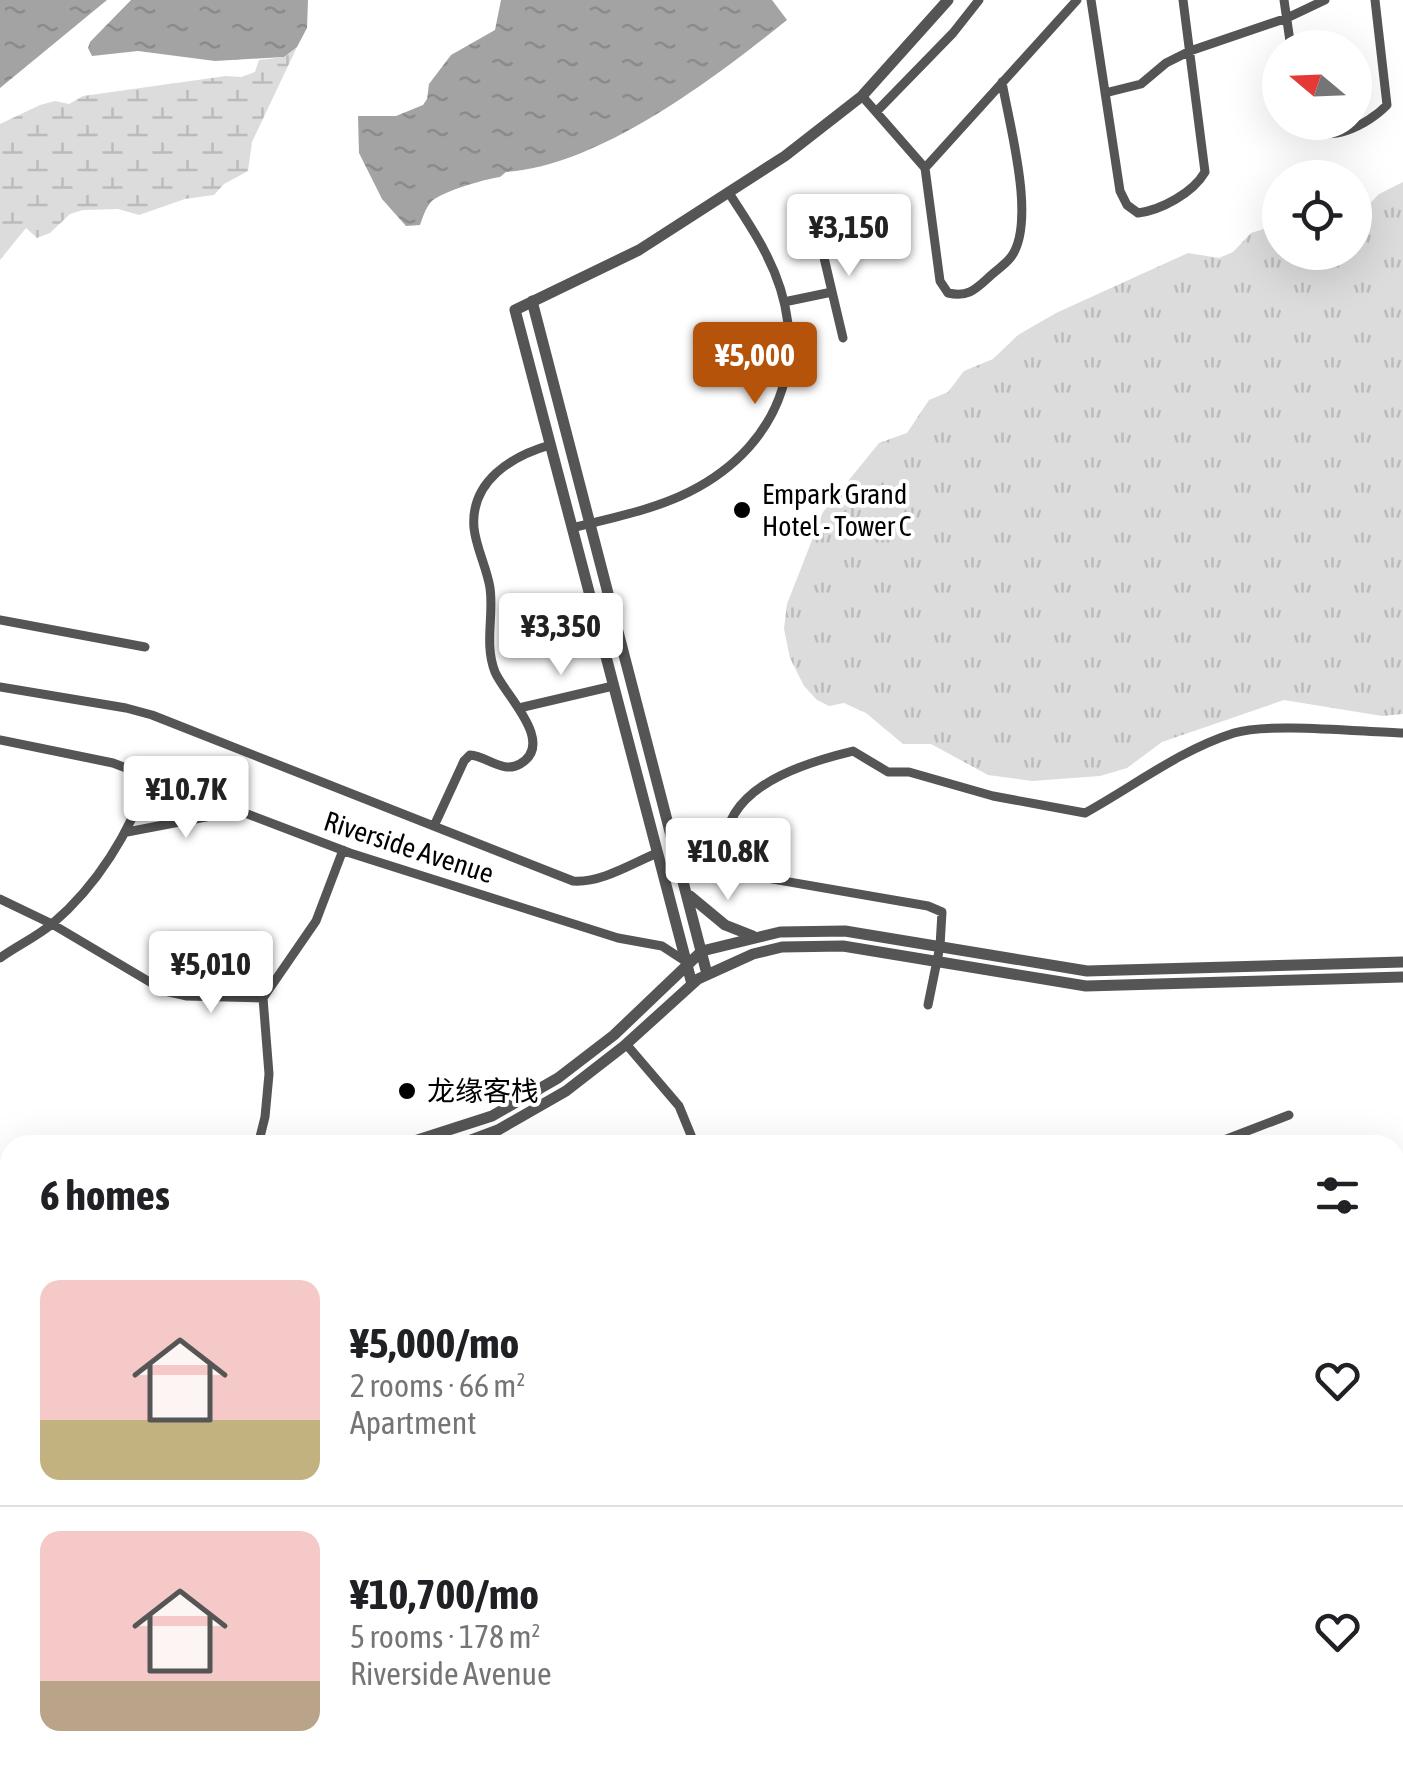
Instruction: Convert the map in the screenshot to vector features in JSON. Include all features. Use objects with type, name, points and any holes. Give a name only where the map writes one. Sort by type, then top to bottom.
[{"type":"street","points":[[692,984],[514,310],[639,250],[785,156],[862,96],[948,0]]},
{"type":"street","points":[[876,112],[953,33],[979,0]]},
{"type":"street","points":[[925,168],[1077,0]]},
{"type":"street","points":[[1091,0],[1120,191],[1127,205],[1138,213],[1153,211],[1198,184],[1205,172],[1183,0]]},
{"type":"street","points":[[1284,0],[1289,30]]},
{"type":"street","points":[[1105,93],[1142,84],[1166,64],[1190,52],[1326,0]]},
{"type":"street","points":[[1372,117],[1386,105],[1375,0]]},
{"type":"street","points":[[862,96],[925,168],[940,281],[948,293],[963,296],[1012,256],[1020,234],[1022,210],[1002,82]]},
{"type":"street","points":[[572,528],[654,506],[689,492],[726,469],[754,442],[774,414],[786,384],[791,346],[784,302],[767,254],[730,193]]},
{"type":"street","points":[[817,228],[844,338]]},
{"type":"street","points":[[784,302],[832,292]]},
{"type":"street","points":[[532,301],[707,974]]},
{"type":"street","points":[[434,826],[470,754],[502,767],[515,767],[530,756],[531,732],[495,671],[489,650],[490,586],[474,528],[481,492],[507,462],[550,445]]},
{"type":"street","points":[[0,620],[145,647]]},
{"type":"street","points":[[518,708],[613,686]]},
{"type":"street","name":"Riverside Avenue","points":[[0,687],[152,715],[573,881],[600,877],[657,853]]},
{"type":"street","points":[[928,1005],[940,946],[942,912],[928,906],[756,876],[726,862],[723,846],[730,817],[752,792],[780,775],[853,751],[888,772],[909,772],[993,796],[1085,813],[1178,757],[1237,732],[1277,729],[1403,733]]},
{"type":"street","name":"Riverside Avenue","points":[[0,740],[113,763],[343,850],[618,938],[662,946],[687,963]]},
{"type":"street","points":[[0,958],[52,924],[92,883],[126,832],[150,777]]},
{"type":"street","points":[[126,832],[238,810]]},
{"type":"street","points":[[260,1135],[269,1074],[263,998],[316,921],[343,850]]},
{"type":"street","points":[[684,887],[724,926],[758,937]]},
{"type":"street","points":[[0,898],[165,991],[187,996],[263,998]]},
{"type":"street","points":[[434,1135],[492,1116],[558,1078],[626,1024],[702,952],[758,937],[811,929],[1087,971],[1403,962]]},
{"type":"street","points":[[485,1135],[566,1091],[707,974],[754,954],[811,944],[1086,986],[1403,978]]},
{"type":"street","points":[[626,1044],[679,1106],[691,1135]]},
{"type":"street","points":[[1236,1135],[1289,1115]]},
{"type":"green space","points":[[297,47],[252,142],[248,171],[224,184],[214,195],[185,199],[139,215],[118,209],[83,210],[70,214],[50,233],[37,238],[26,228],[0,260],[0,124],[55,101],[69,104],[83,96],[241,77],[255,72],[259,60],[284,57]]},
{"type":"green space","points":[[1403,182],[1403,714],[1382,716],[1284,700],[1162,742],[1127,768],[1100,776],[1032,781],[988,775],[931,744],[903,744],[866,713],[844,703],[829,706],[804,686],[790,658],[784,629],[787,604],[823,512],[879,443],[907,433],[929,400],[948,392],[964,371],[993,359],[1018,335],[1056,313],[1188,253],[1219,258],[1233,252],[1251,233],[1262,230],[1262,270],[1372,270],[1372,201]]},
{"type":"water","points":[[0,0],[107,0],[0,88]]},
{"type":"water","points":[[131,0],[308,0],[307,28],[297,47],[284,57],[215,61],[138,51],[92,56],[90,42]]},
{"type":"water","points":[[501,0],[772,0],[787,20],[654,116],[580,154],[506,172],[443,194],[429,205],[420,225],[406,226],[382,199],[359,153],[358,116],[396,116],[423,105],[429,84],[451,55],[495,30]]},
{"type":"place","name":"Empark Grand Hotel - Tower C","points":[[742,510]]},
{"type":"place","name":"龙缘客栈","points":[[407,1091]]}]
